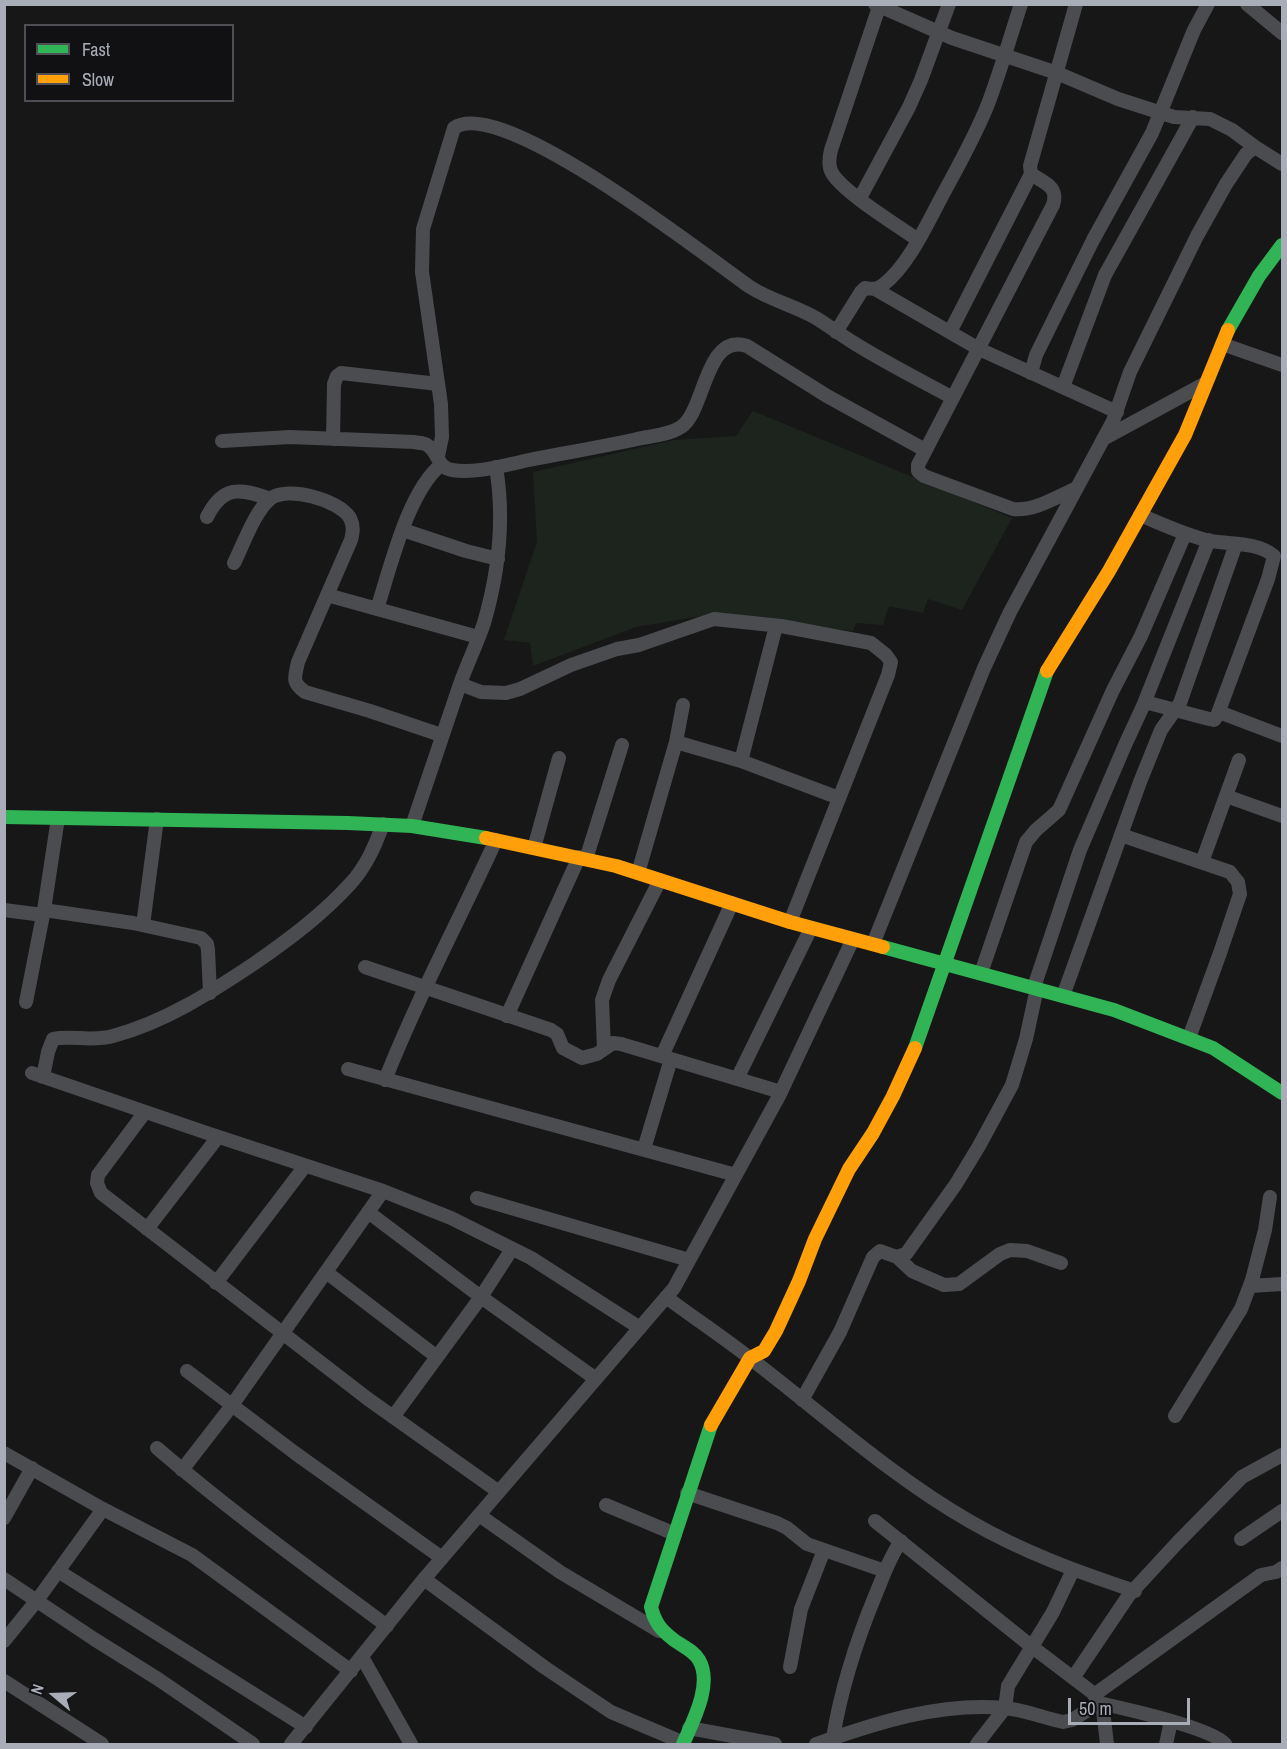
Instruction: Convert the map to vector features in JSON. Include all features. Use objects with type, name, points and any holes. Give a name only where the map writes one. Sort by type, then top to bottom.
[{"type":"street","points":[[860,198],[909,106],[949,4]]},
{"type":"street","points":[[875,289],[882,286],[907,258],[971,143],[987,106],[1021,4]]},
{"type":"street","points":[[950,332],[1031,174],[1030,166],[1077,4]]},
{"type":"street","points":[[1031,372],[1036,355],[1093,240],[1162,113],[1194,30],[1208,4]]},
{"type":"street","points":[[1247,4],[1282,33]]},
{"type":"street","points":[[918,240],[839,182],[831,172],[829,162],[878,5],[939,32],[1004,57],[1057,73],[1118,99],[1174,117],[1210,119],[1232,130],[1282,164]]},
{"type":"street","points":[[1063,387],[1105,275],[1193,117]]},
{"type":"street","points":[[377,609],[403,530],[439,460],[442,437],[438,384],[422,272],[423,230],[454,128],[471,122],[486,123],[538,144],[640,208],[752,288],[815,318],[953,398]]},
{"type":"street","points":[[873,944],[984,668],[1010,612],[1117,412],[1130,372],[1197,236],[1226,184],[1246,154],[1255,147]]},
{"type":"street","points":[[1031,174],[1049,186],[1056,196],[925,450],[918,465],[918,471],[924,476],[1021,510],[1035,507],[1077,488]]},
{"type":"street","points":[[659,1630],[651,1607],[709,1429],[750,1358],[764,1351],[776,1331],[815,1239],[849,1169],[873,1133],[893,1096],[922,1032],[1045,675],[1109,571],[1185,435],[1222,344],[1259,276],[1282,245]]},
{"type":"street","points":[[836,332],[861,292],[866,288],[875,289],[979,349],[1117,412]]},
{"type":"street","points":[[222,441],[290,437],[414,442],[427,445],[446,469],[459,471],[496,466],[670,432],[682,427],[691,417],[710,370],[724,349],[733,344],[740,344],[747,346],[875,424],[925,450]]},
{"type":"street","points":[[1222,344],[1282,365]]},
{"type":"street","points":[[333,439],[334,384],[337,376],[341,374],[438,384]]},
{"type":"street","points":[[1103,439],[1206,383]]},
{"type":"street","points":[[412,826],[441,735],[483,626],[497,570],[501,536],[500,490],[496,466]]},
{"type":"street","points":[[207,517],[219,498],[227,492],[252,493],[270,499]]},
{"type":"street","points":[[234,563],[258,515],[270,499],[285,493],[300,493],[329,503],[349,516],[354,528],[351,540],[298,662],[294,679],[297,686],[305,692],[441,735]]},
{"type":"street","points":[[1140,515],[1185,534],[1278,552],[1219,712],[1214,720],[1145,702]]},
{"type":"street","points":[[403,530],[498,559]]},
{"type":"street","points":[[981,973],[1026,842],[1059,810],[1113,690],[1141,636],[1185,534]]},
{"type":"street","points":[[897,1257],[901,1257],[910,1250],[956,1184],[980,1146],[1007,1094],[1026,1039],[1036,988],[1080,850],[1145,702],[1209,540]]},
{"type":"street","points":[[1063,996],[1120,836],[1161,730],[1175,710],[1186,686],[1236,544]]},
{"type":"street","points":[[327,595],[478,637]]},
{"type":"street","points":[[460,684],[480,692],[506,693],[520,689],[571,665],[616,649],[639,645],[714,620],[776,626],[871,643],[891,662],[888,675],[790,922]]},
{"type":"street","points":[[741,761],[776,626]]},
{"type":"street","points":[[638,873],[676,742],[683,705]]},
{"type":"street","points":[[1219,712],[1282,736]]},
{"type":"street","points":[[676,742],[741,761],[839,798]]},
{"type":"street","points":[[507,1016],[582,858],[622,745]]},
{"type":"street","points":[[534,848],[559,758]]},
{"type":"street","points":[[1202,862],[1239,760]]},
{"type":"street","points":[[1226,796],[1282,816]]},
{"type":"street","points":[[4,817],[412,826],[582,858],[660,879],[790,922],[1036,988],[1145,1021],[1213,1048],[1282,1093]]},
{"type":"street","points":[[26,1002],[58,818]]},
{"type":"street","points":[[143,925],[157,819]]},
{"type":"street","points":[[383,824],[372,853],[351,884],[293,936],[210,993],[156,1022],[111,1037],[90,1040],[53,1039],[37,1075],[383,1191],[451,1218],[531,1258],[640,1328]]},
{"type":"street","points":[[1120,836],[1230,872],[1238,882],[1240,894],[1189,1038]]},
{"type":"street","points":[[385,1080],[424,988],[465,908],[496,840]]},
{"type":"street","points":[[604,1049],[602,1000],[609,980],[660,879]]},
{"type":"street","points":[[644,1149],[667,1058],[732,903]]},
{"type":"street","points":[[4,910],[143,925],[201,938],[207,944],[208,950],[210,993]]},
{"type":"street","points":[[737,1079],[811,928]]},
{"type":"street","points":[[291,1744],[305,1735],[351,1671],[424,1579],[674,1288],[781,1092],[853,939]]},
{"type":"street","points":[[365,967],[551,1030],[557,1034],[563,1048],[582,1058],[590,1057],[613,1043],[781,1092]]},
{"type":"street","points":[[348,1070],[736,1175]]},
{"type":"street","points":[[145,1112],[98,1175],[97,1183],[101,1193],[393,1417],[499,1492]]},
{"type":"street","points":[[147,1229],[219,1137]]},
{"type":"street","points":[[216,1283],[305,1166]]},
{"type":"street","points":[[182,1470],[232,1405],[383,1191]]},
{"type":"street","points":[[1175,1416],[1241,1309],[1250,1286],[1265,1230],[1270,1197]]},
{"type":"street","points":[[477,1198],[689,1260]]},
{"type":"street","points":[[368,1212],[481,1297],[596,1379]]},
{"type":"street","points":[[393,1417],[481,1297],[512,1249]]},
{"type":"street","points":[[802,1400],[840,1332],[873,1257],[880,1251],[897,1257],[912,1271],[944,1285],[959,1284],[1000,1254],[1010,1250],[1027,1251],[1061,1263]]},
{"type":"street","points":[[326,1272],[437,1357]]},
{"type":"street","points":[[1250,1286],[1282,1284]]},
{"type":"street","points":[[666,1297],[750,1358],[892,1470],[970,1521],[1034,1554],[1073,1570],[1135,1590]]},
{"type":"street","points":[[187,1371],[442,1558]]},
{"type":"street","points":[[156,1448],[288,1553],[387,1626]]},
{"type":"street","points":[[4,1453],[103,1509],[192,1555],[351,1671]]},
{"type":"street","points":[[1073,1678],[1129,1595],[1178,1542],[1242,1478],[1282,1455]]},
{"type":"street","points":[[4,1518],[32,1468]]},
{"type":"street","points":[[687,1493],[777,1523],[807,1544],[885,1571]]},
{"type":"street","points":[[606,1505],[675,1534]]},
{"type":"street","points":[[4,1641],[38,1599],[103,1509]]},
{"type":"street","points":[[1240,1539],[1282,1511]]},
{"type":"street","points":[[424,1579],[544,1667],[611,1712],[683,1744],[702,1692],[704,1671],[699,1660],[659,1630],[560,1572],[480,1515]]},
{"type":"street","points":[[875,1521],[1073,1678],[1096,1699],[1103,1710],[1107,1744]]},
{"type":"street","points":[[833,1738],[839,1702],[852,1658],[885,1571],[901,1541]]},
{"type":"street","points":[[790,1667],[801,1609],[824,1550]]},
{"type":"street","points":[[816,1744],[886,1720],[975,1707],[1005,1708],[1064,1722],[1072,1720],[1096,1699],[1262,1575],[1282,1568]]},
{"type":"street","points":[[977,1744],[1005,1708],[1008,1686],[1053,1612],[1073,1570]]},
{"type":"street","points":[[58,1571],[305,1735]]},
{"type":"street","points":[[4,1579],[38,1599],[94,1639],[158,1679],[253,1744]]},
{"type":"street","points":[[362,1657],[413,1744]]},
{"type":"street","points":[[4,1681],[102,1744]]},
{"type":"street","points":[[1096,1699],[1152,1714],[1212,1736],[1225,1744]]},
{"type":"street","points":[[1166,1744],[1171,1721]]},
{"type":"street","points":[[690,1728],[755,1743],[775,1744]]},
{"type":"shaded area","points":[[753,411],[1012,518],[962,610],[928,599],[923,613],[889,606],[883,625],[856,623],[853,631],[713,614],[636,627],[533,666],[530,643],[504,640],[537,542],[533,472],[674,440],[736,436]]},
{"type":"traffic: fast","points":[[1228,330],[1259,276],[1282,245]]},
{"type":"traffic: fast","points":[[915,1048],[1047,671]]},
{"type":"traffic: fast","points":[[4,817],[348,823],[412,826],[486,838]]},
{"type":"traffic: fast","points":[[883,947],[1114,1010],[1213,1048],[1282,1093]]},
{"type":"traffic: fast","points":[[683,1744],[703,1691],[703,1670],[694,1654],[662,1629],[654,1618],[651,1607],[711,1425]]},
{"type":"traffic: slow","points":[[1047,671],[1109,571],[1185,435],[1228,330]]},
{"type":"traffic: slow","points":[[486,838],[616,866],[790,922],[883,947]]},
{"type":"traffic: slow","points":[[711,1425],[750,1358],[764,1351],[776,1331],[815,1239],[849,1169],[873,1133],[915,1048]]}]
